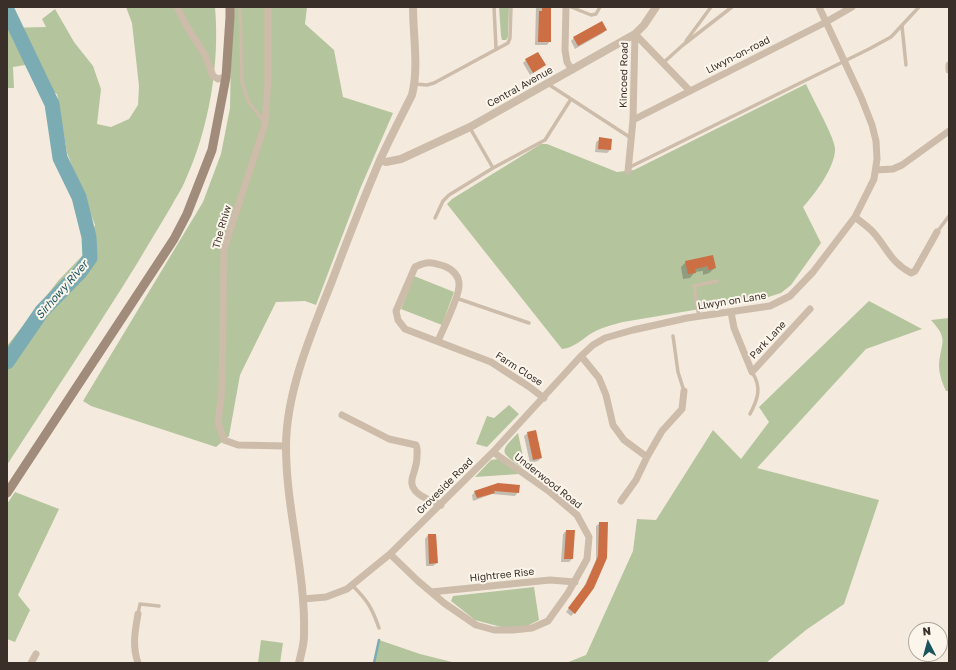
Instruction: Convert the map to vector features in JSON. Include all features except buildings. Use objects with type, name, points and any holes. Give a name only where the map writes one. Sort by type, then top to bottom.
[{"type":"main road","points":[[7,493],[174,239],[187,214],[212,150],[226,77],[230,7]]},
{"type":"street","points":[[177,7],[187,27],[205,55],[213,76],[218,79],[226,77]]},
{"type":"street","name":"The Rhiw","points":[[268,7],[268,81],[266,124],[224,249],[222,389],[218,423],[224,440],[238,445],[286,446]]},
{"type":"street","points":[[299,663],[304,638],[303,599],[287,480],[286,446],[292,399],[303,360],[322,305],[380,160],[412,95],[415,84],[414,7]]},
{"type":"street","points":[[566,7],[565,50],[567,62],[572,70]]},
{"type":"street","name":"Central Avenue","points":[[380,160],[386,162],[401,160],[470,127],[635,34],[644,25],[656,7]]},
{"type":"street","name":"Llwyn on Lane","points":[[581,356],[593,345],[606,338],[633,330],[699,317],[770,306],[790,296],[813,272],[855,217],[874,179],[876,170],[876,147],[872,126],[862,97],[819,7]]},
{"type":"street","name":"Llwyn-on-road","points":[[633,120],[826,22],[852,7]]},
{"type":"street","name":"Kincoed Road","points":[[635,34],[690,90]]},
{"type":"street","name":"Kincoed Road","points":[[628,170],[633,120],[635,34]]},
{"type":"street","points":[[949,65],[949,70]]},
{"type":"street","points":[[876,170],[893,169],[902,165],[949,131]]},
{"type":"street","points":[[855,217],[873,232],[893,261],[911,273],[915,271],[937,232]]},
{"type":"street","name":"Farm Close","points":[[438,341],[460,286],[452,268],[430,261],[415,267],[396,311],[398,320],[405,329],[491,362],[544,398]]},
{"type":"street","name":"Park Lane","points":[[731,312],[734,328],[752,372],[810,309]]},
{"type":"street","points":[[581,356],[599,378],[606,395],[613,425],[624,440],[647,456]]},
{"type":"street","name":"Groveside Road","points":[[303,599],[326,597],[347,589],[390,554],[493,452],[581,356]]},
{"type":"street","points":[[621,501],[636,480],[647,456],[662,431],[682,409],[684,391]]},
{"type":"street","points":[[342,415],[389,439],[416,444],[418,447],[417,465],[412,481],[414,489],[420,495],[441,505]]},
{"type":"street","name":"Underwood Road","points":[[390,554],[431,592],[476,625],[494,630],[513,630],[532,628],[548,621],[568,594],[587,559],[589,537],[577,515],[550,492],[493,452]]},
{"type":"street","name":"Hightree Rise","points":[[431,592],[550,580],[575,582]]},
{"type":"street","points":[[138,614],[134,640],[135,654],[138,663]]},
{"type":"street","points":[[31,663],[36,654]]},
{"type":"lane","points":[[240,7],[242,82],[248,101],[266,124]]},
{"type":"lane","points":[[494,7],[496,48]]},
{"type":"lane","points":[[415,84],[434,83],[496,48],[508,43],[510,38],[511,7]]},
{"type":"lane","points":[[571,7],[591,15],[596,14],[600,7]]},
{"type":"lane","points":[[683,45],[712,7]]},
{"type":"lane","points":[[663,64],[683,45],[732,7]]},
{"type":"lane","points":[[628,170],[845,62],[891,37],[919,7]]},
{"type":"lane","points":[[902,26],[906,65]]},
{"type":"lane","points":[[547,84],[631,138]]},
{"type":"lane","points":[[435,218],[443,201],[449,195],[493,168],[545,140],[571,99]]},
{"type":"lane","points":[[470,127],[493,168]]},
{"type":"lane","points":[[937,232],[949,216]]},
{"type":"lane","points":[[699,317],[694,286],[717,281]]},
{"type":"lane","points":[[456,298],[529,323]]},
{"type":"lane","points":[[673,336],[678,372],[684,391]]},
{"type":"lane","points":[[750,414],[757,401],[759,391],[756,378],[752,372]]},
{"type":"lane","points":[[352,585],[373,610],[379,628]]},
{"type":"lane","points":[[138,614],[140,604],[159,606]]},
{"type":"green space","points":[[126,7],[215,7],[216,51],[214,73],[211,96],[201,140],[181,190],[90,338],[7,465],[7,346],[58,281],[83,255],[95,225],[67,153],[57,94],[36,84],[25,65],[13,67],[14,88],[7,88],[7,25],[8,28],[46,27],[42,19],[55,9],[74,42],[93,66],[101,89],[97,124],[111,127],[129,119],[138,105],[139,86],[132,23]]},
{"type":"green space","points":[[232,7],[307,7],[305,24],[334,50],[343,97],[393,113],[360,189],[316,305],[305,301],[276,302],[240,375],[229,436],[216,447],[91,406],[83,401],[203,202],[221,154],[230,108]]},
{"type":"green space","points":[[499,7],[509,7],[508,37],[506,40],[502,40],[501,36]]},
{"type":"green space","points":[[806,84],[831,135],[835,148],[832,163],[824,179],[803,207],[821,243],[791,285],[781,293],[765,298],[607,326],[592,333],[574,345],[562,349],[447,204],[452,199],[541,144],[547,144],[617,172],[634,170]]},
{"type":"green space","points":[[414,276],[454,292],[442,325],[401,309]]},
{"type":"green space","points":[[869,301],[922,329],[866,349],[757,468],[879,500],[844,604],[806,630],[766,663],[566,663],[586,655],[633,551],[637,519],[656,520],[713,430],[741,459],[769,422],[759,407]]},
{"type":"green space","points":[[949,318],[949,391],[946,391],[939,368],[942,337],[937,327],[931,320]]},
{"type":"green space","points":[[509,405],[519,414],[487,447],[476,444],[487,416],[494,418]]},
{"type":"green space","points":[[518,433],[525,466],[521,467],[509,458],[504,451]]},
{"type":"green space","points":[[498,459],[519,474],[475,477],[491,460]]},
{"type":"green space","points":[[15,492],[59,509],[18,595],[30,610],[15,642],[7,639],[7,504]]},
{"type":"green space","points":[[534,587],[539,620],[527,626],[505,628],[475,620],[451,601],[453,596]]},
{"type":"green space","points":[[261,640],[283,643],[280,663],[258,663]]},
{"type":"green space","points":[[379,640],[420,654],[456,663],[374,663]]},
{"type":"waterway","name":"Sirhowy River","points":[[7,10],[52,104],[60,158],[79,197],[89,237],[90,258],[80,272],[42,311],[7,362]]},
{"type":"waterway","points":[[374,663],[379,640]]}]
